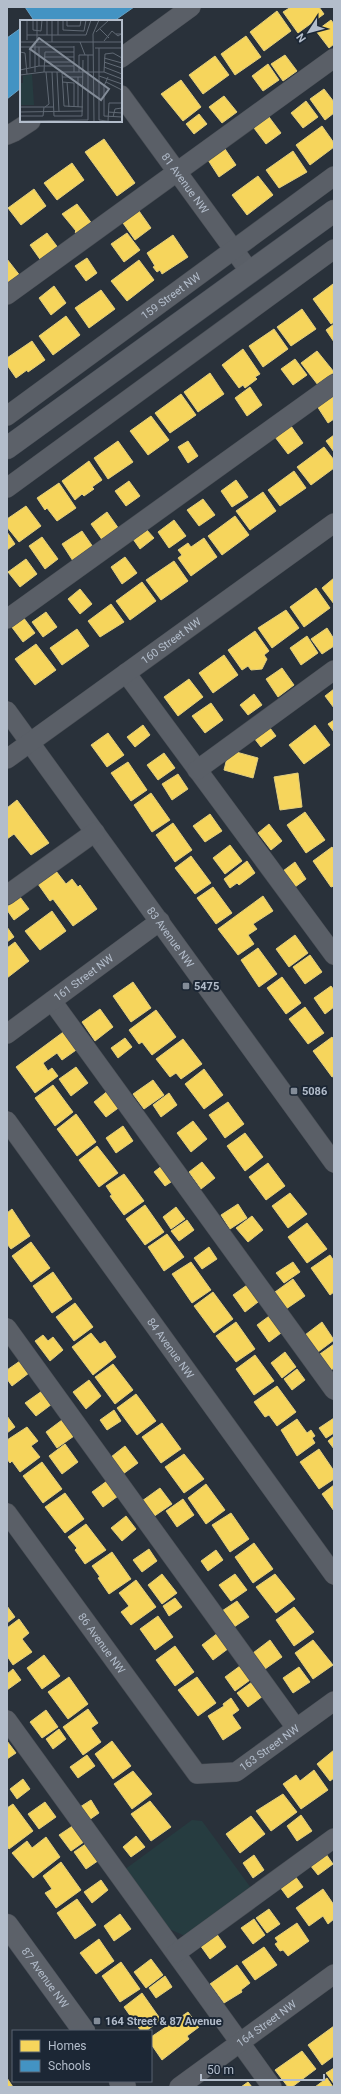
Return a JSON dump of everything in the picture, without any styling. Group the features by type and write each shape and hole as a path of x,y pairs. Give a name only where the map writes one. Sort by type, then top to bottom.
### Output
{"main road":[{"path":"7,448 334,211"},
{"name":"87 Avenue NW","path":"7,1925 83,2030"}],"street":[{"path":"122,57 191,7"},
{"path":"7,295 334,58"},
{"name":"81 Avenue NW","path":"122,96 250,272"},
{"path":"7,135 29,122"},
{"name":"159 Street NW","path":"7,416 334,176"},
{"path":"7,488 334,249"},
{"path":"7,619 334,384"},
{"name":"160 Street NW","path":"7,759 334,523"},
{"path":"197,770 334,670"},
{"path":"126,673 334,955"},
{"name":"83 Avenue NW","path":"7,711 334,1162"},
{"path":"7,895 95,832"},
{"name":"161 Street NW","path":"7,1034 160,921"},
{"path":"52,1001 334,1390"},
{"name":"84 Avenue NW","path":"7,1121 334,1575"},
{"path":"7,1328 296,1728"},
{"name":"86 Avenue NW","path":"7,1513 197,1774"},
{"name":"163 Street NW","path":"197,1774 236,1772 334,1701"},
{"path":"7,1720 272,2087"},
{"path":"176,1953 334,1838"},
{"name":"164 Street NW","path":"179,2087 334,1974"}],"green space":[{"path":"192,1820 202,1821 251,1888 185,1936 167,1928 124,1870"}],"building: Homes":[{"path":"291,7 319,7 324,14 298,33 283,12"},
{"path":"277,11 291,31 264,51 250,32"},
{"path":"331,20 334,24 334,44 329,48 316,31"},
{"path":"246,36 261,57 235,75 221,54"},
{"path":"285,55 297,71 283,81 271,64"},
{"path":"215,56 229,75 203,94 189,75"},
{"path":"268,64 279,80 263,91 252,76"},
{"path":"181,80 201,107 183,121 161,94"},
{"path":"324,89 334,102 334,113 325,120 310,99"},
{"path":"224,96 237,112 222,123 209,107"},
{"path":"306,101 318,117 303,128 291,113"},
{"path":"199,114 207,124 194,134 186,124"},
{"path":"269,117 281,133 266,144 254,128"},
{"path":"322,126 334,143 334,147 310,165 296,145"},
{"path":"104,139 135,183 117,196 85,152"},
{"path":"225,149 236,165 219,177 208,160"},
{"path":"293,151 307,172 279,188 266,170"},
{"path":"72,163 84,180 57,200 44,183"},
{"path":"258,176 273,195 247,215 232,195"},
{"path":"34,189 46,206 21,225 8,208"},
{"path":"77,204 93,225 78,236 75,232 76,231 62,214"},
{"path":"139,211 151,228 135,240 123,223"},
{"path":"47,233 59,249 42,262 30,245"},
{"path":"127,233 140,250 124,262 111,244"},
{"path":"173,235 188,257 162,274 160,270 157,272 153,267 155,266 147,253"},
{"path":"87,258 97,273 86,281 75,266"},
{"path":"7,259 21,277 7,287"},
{"path":"139,260 154,280 127,301 111,281"},
{"path":"333,284 334,322 331,324 313,299"},
{"path":"54,286 66,303 51,315 39,298"},
{"path":"101,290 115,309 89,328 75,308"},
{"path":"302,309 316,329 291,346 277,327"},
{"path":"66,316 80,335 53,355 39,336"},
{"path":"334,324 334,342 326,330"},
{"path":"274,329 288,349 263,367 249,346"},
{"path":"32,341 45,360 28,372 27,370 16,378 7,365 7,358"},
{"path":"243,349 260,374 255,377 257,379 245,388 243,385 239,388 222,365"},
{"path":"317,351 334,372 318,385 301,363"},
{"path":"295,359 307,375 293,385 281,369"},
{"path":"210,373 224,394 198,412 184,392"},
{"path":"250,387 262,405 247,416 235,398"},
{"path":"181,394 196,415 170,433 155,413"},
{"path":"333,395 334,419 328,423 317,406"},
{"path":"151,416 169,440 148,455 130,431"},
{"path":"291,426 303,443 288,454 275,437"},
{"path":"334,435 334,452 326,441"},
{"path":"118,441 133,462 108,479 94,458"},
{"path":"188,441 198,456 188,463 178,447"},
{"path":"324,447 334,460 334,468 311,485 297,467"},
{"path":"89,461 102,480 92,487 94,489 84,496 82,494 75,500 62,481"},
{"path":"294,471 306,488 280,506 268,490"},
{"path":"236,480 248,497 232,507 221,491"},
{"path":"129,481 140,496 126,506 115,491"},
{"path":"59,483 76,508 57,521 47,508 45,510 37,498"},
{"path":"263,492 276,511 250,530 236,511"},
{"path":"203,499 215,515 199,526 187,510"},
{"path":"26,506 41,526 19,542 7,527 7,519"},
{"path":"107,512 119,529 103,541 91,524"},
{"path":"235,516 249,535 222,555 208,536"},
{"path":"174,520 186,536 169,548 158,532"},
{"path":"146,529 154,538 140,549 133,539"},
{"path":"82,531 93,547 73,561 62,544"},
{"path":"7,532 15,544 7,550"},
{"path":"42,537 58,559 45,569 29,546"},
{"path":"204,538 217,557 191,576 178,558 182,555 178,550 188,543 191,547"},
{"path":"125,557 137,573 122,584 111,567"},
{"path":"26,559 37,574 20,587 8,572"},
{"path":"174,561 188,581 161,600 146,580"},
{"path":"334,578 334,604 322,588"},
{"path":"142,582 156,601 130,620 116,601"},
{"path":"316,588 330,608 304,627 290,607"},
{"path":"80,589 92,604 80,614 68,599"},
{"path":"111,604 124,622 100,637 88,621"},
{"path":"286,610 299,628 272,648 258,628"},
{"path":"46,612 57,627 43,637 32,622"},
{"path":"23,617 35,633 23,642 11,626"},
{"path":"327,628 334,639 334,646 322,654 311,639"},
{"path":"77,629 89,646 62,665 50,648"},
{"path":"255,631 269,651 264,655 267,659 262,669 251,670 248,666 242,670 228,650"},
{"path":"307,636 318,653 301,665 290,648"},
{"path":"36,644 56,670 35,685 15,659"},
{"path":"224,655 238,675 213,693 199,673"},
{"path":"282,668 294,685 278,697 266,679"},
{"path":"189,679 203,697 178,716 164,697"},
{"path":"334,689 334,708 325,696"},
{"path":"254,694 262,705 248,715 240,705"},
{"path":"211,703 223,720 205,733 192,716"},
{"path":"334,720 334,732 328,724"},
{"path":"267,724 276,736 261,747 251,734"},
{"path":"143,725 150,735 135,747 127,737"},
{"path":"315,725 330,745 304,764 289,745"},
{"path":"108,733 124,755 107,767 91,745"},
{"path":"229,750 258,758 253,778 224,770"},
{"path":"164,753 175,768 158,780 147,765"},
{"path":"128,762 147,790 131,801 111,773"},
{"path":"298,773 302,807 280,810 274,777"},
{"path":"178,774 188,789 172,800 162,784"},
{"path":"151,793 170,820 152,832 134,805"},
{"path":"17,800 49,843 31,855 14,834 7,839 7,808"},
{"path":"305,812 325,840 306,853 287,825"},
{"path":"210,814 222,831 205,842 193,826"},
{"path":"173,823 192,850 175,862 156,835"},
{"path":"269,824 282,841 271,850 258,833"},
{"path":"230,845 242,861 225,874 213,858"},
{"path":"332,847 334,850 334,886 331,887 313,861"},
{"path":"191,856 211,883 195,894 175,868"},
{"path":"247,861 255,873 239,885 237,883 230,888 224,879"},
{"path":"295,862 306,879 295,887 283,871"},
{"path":"56,871 66,884 72,879 78,887 80,885 97,909 73,926 53,899 50,901 38,884"},
{"path":"213,887 232,913 216,924 197,898"},
{"path":"263,896 273,911 253,924 257,929 248,935 254,944 238,955 218,929"},
{"path":"20,897 29,909 14,920 7,910 7,907"},
{"path":"52,911 66,931 40,950 25,931"},
{"path":"7,927 14,937 7,942"},
{"path":"295,935 308,953 289,967 276,949"},
{"path":"15,942 29,961 7,978 7,948"},
{"path":"258,948 277,974 259,987 241,960"},
{"path":"310,955 322,972 305,984 293,967"},
{"path":"282,977 301,1003 286,1014 267,988"},
{"path":"133,982 151,1008 131,1022 113,996"},
{"path":"331,986 334,990 334,1007 325,1014 314,998"},
{"path":"305,1007 324,1033 308,1044 289,1019"},
{"path":"100,1009 113,1027 95,1041 82,1022"},
{"path":"156,1010 176,1037 152,1055 142,1042 139,1044 129,1030"},
{"path":"66,1030 79,1048 62,1060 57,1053 43,1063 48,1071 52,1068 58,1076 35,1093 16,1067"},
{"path":"332,1037 334,1040 334,1076 332,1077 313,1051"},
{"path":"125,1038 132,1047 118,1058 111,1048"},
{"path":"183,1039 202,1064 181,1079 176,1073 170,1077 156,1059"},
{"path":"76,1067 88,1083 71,1096 59,1079"},
{"path":"204,1069 223,1095 204,1109 185,1084"},
{"path":"153,1080 164,1095 144,1109 133,1094"},
{"path":"53,1085 73,1112 55,1126 35,1098"},
{"path":"109,1090 121,1106 106,1117 94,1102"},
{"path":"169,1093 177,1105 161,1117 153,1105"},
{"path":"228,1102 244,1124 225,1138 209,1115"},
{"path":"76,1114 96,1142 77,1156 57,1129"},
{"path":"193,1121 207,1139 191,1152 177,1133"},
{"path":"123,1126 133,1141 116,1153 106,1138"},
{"path":"245,1133 263,1157 245,1171 227,1146"},
{"path":"97,1146 118,1173 99,1187 79,1160"},
{"path":"202,1162 215,1178 201,1189 189,1172"},
{"path":"268,1163 285,1186 266,1200 249,1177"},
{"path":"163,1165 174,1180 165,1186 154,1172"},
{"path":"124,1174 144,1201 124,1215 110,1196 112,1195 106,1186"},
{"path":"290,1193 307,1214 288,1228 272,1206"},
{"path":"238,1204 247,1218 230,1229 221,1215"},
{"path":"145,1205 164,1232 145,1245 126,1219"},
{"path":"176,1207 185,1219 171,1229 163,1217"},
{"path":"12,1209 30,1236 11,1249 7,1244 7,1213"},
{"path":"252,1216 263,1230 248,1242 236,1228"},
{"path":"187,1220 194,1230 179,1241 171,1231"},
{"path":"307,1223 327,1249 307,1263 288,1237"},
{"path":"167,1234 184,1257 164,1271 148,1247"},
{"path":"31,1242 50,1268 31,1282 12,1256"},
{"path":"209,1247 217,1259 202,1269 194,1258"},
{"path":"330,1255 334,1261 334,1292 330,1295 311,1268"},
{"path":"191,1262 211,1290 192,1303 172,1274"},
{"path":"293,1262 300,1272 284,1283 276,1273"},
{"path":"53,1272 72,1299 52,1313 33,1286"},
{"path":"293,1279 305,1296 286,1309 275,1292"},
{"path":"250,1283 262,1299 245,1312 233,1295"},
{"path":"213,1292 233,1319 214,1333 194,1306"},
{"path":"75,1303 93,1327 74,1341 56,1317"},
{"path":"272,1314 285,1330 269,1342 257,1325"},
{"path":"236,1322 255,1349 236,1362 216,1336"},
{"path":"322,1322 334,1340 318,1352 305,1335"},
{"path":"91,1333 100,1344 105,1341 116,1357 93,1375 72,1347"},
{"path":"43,1335 48,1341 53,1337 63,1350 50,1361 35,1341"},
{"path":"334,1344 334,1368 331,1370 320,1354"},
{"path":"285,1352 296,1367 282,1378 271,1363"},
{"path":"255,1355 274,1381 254,1395 236,1369"},
{"path":"20,1361 29,1373 12,1386 7,1379 7,1370"},
{"path":"113,1364 133,1390 115,1404 95,1377"},
{"path":"297,1369 305,1380 292,1390 284,1379"},
{"path":"89,1380 101,1396 86,1409 73,1392"},
{"path":"277,1386 296,1412 277,1426 269,1415 265,1417 254,1402"},
{"path":"42,1391 52,1404 36,1416 25,1403"},
{"path":"136,1394 156,1421 137,1435 117,1408"},
{"path":"114,1410 121,1421 107,1430 100,1420"},
{"path":"7,1416 15,1427 7,1433"},
{"path":"334,1418 334,1433 326,1438 319,1428"},
{"path":"297,1419 307,1433 311,1430 315,1436 312,1438 315,1443 297,1456 281,1430"},
{"path":"62,1420 74,1436 57,1448 46,1432"},
{"path":"162,1423 181,1449 161,1463 142,1437"},
{"path":"27,1427 38,1441 31,1446 40,1457 20,1472 12,1461 10,1463 7,1459 7,1440"},
{"path":"334,1436 334,1449 328,1441"},
{"path":"65,1444 78,1462 62,1474 49,1456"},
{"path":"125,1446 138,1463 123,1474 111,1457"},
{"path":"319,1449 334,1471 334,1479 319,1489 300,1462"},
{"path":"184,1454 204,1479 184,1493 165,1467"},
{"path":"42,1462 62,1489 43,1503 23,1476"},
{"path":"107,1481 118,1496 103,1507 92,1492"},
{"path":"206,1484 225,1510 206,1524 188,1498"},
{"path":"334,1485 334,1511 322,1494"},
{"path":"160,1488 172,1504 153,1517 142,1501"},
{"path":"65,1493 84,1519 65,1533 45,1507"},
{"path":"183,1499 194,1515 177,1527 166,1511"},
{"path":"231,1513 249,1539 230,1552 212,1525"},
{"path":"126,1516 136,1529 122,1541 111,1528"},
{"path":"86,1524 106,1550 85,1564 75,1550 77,1548 68,1537"},
{"path":"254,1543 273,1569 253,1583 235,1557"},
{"path":"149,1549 157,1561 142,1572 133,1560"},
{"path":"216,1550 223,1560 208,1571 201,1561"},
{"path":"112,1552 131,1579 109,1594 92,1566"},
{"path":"162,1574 177,1593 162,1604 148,1585"},
{"path":"235,1574 247,1590 231,1601 219,1585"},
{"path":"275,1574 295,1599 276,1613 256,1587"},
{"path":"136,1580 156,1607 131,1625 121,1612 129,1606 119,1593"},
{"path":"175,1598 182,1607 169,1616 163,1606"},
{"path":"237,1601 249,1617 234,1627 222,1611"},
{"path":"7,1606 15,1617 7,1623"},
{"path":"294,1607 314,1632 294,1646 276,1620"},
{"path":"158,1616 173,1637 155,1650 140,1629"},
{"path":"19,1619 29,1633 22,1639 32,1652 13,1665 7,1656 7,1628"},
{"path":"218,1633 229,1648 213,1660 202,1645"},
{"path":"270,1640 282,1657 265,1669 253,1653"},
{"path":"313,1640 333,1665 313,1679 295,1653"},
{"path":"175,1646 194,1672 175,1686 156,1660"},
{"path":"44,1655 60,1676 42,1689 27,1668"},
{"path":"240,1666 250,1680 235,1691 225,1677"},
{"path":"299,1667 310,1682 293,1693 283,1678"},
{"path":"13,1669 21,1680 7,1690 7,1674"},
{"path":"69,1677 88,1704 68,1719 48,1692"},
{"path":"197,1677 216,1703 198,1716 178,1690"},
{"path":"252,1682 263,1696 248,1707 237,1693"},
{"path":"231,1698 239,1710 232,1715 241,1728 223,1740 208,1716 224,1706 223,1704"},
{"path":"88,1709 98,1723 91,1728 101,1742 83,1755 63,1727"},
{"path":"46,1710 58,1727 42,1738 30,1722"},
{"path":"59,1729 66,1739 53,1749 46,1739"},
{"path":"7,1741 16,1753 7,1759"},
{"path":"112,1741 131,1766 113,1779 95,1754"},
{"path":"334,1750 334,1778 330,1781 317,1764"},
{"path":"87,1755 95,1766 78,1778 70,1767"},
{"path":"314,1770 328,1790 301,1809 283,1784 296,1775 300,1781"},
{"path":"133,1771 152,1794 132,1809 114,1784"},
{"path":"23,1779 30,1789 17,1799 10,1789"},
{"path":"283,1794 297,1812 271,1831 256,1811"},
{"path":"91,1800 99,1813 89,1820 80,1807"},
{"path":"150,1801 171,1827 151,1841 131,1814"},
{"path":"45,1802 56,1817 39,1829 28,1814"},
{"path":"13,1804 33,1831 9,1849 7,1846 7,1808"},
{"path":"301,1815 312,1831 297,1841 287,1826"},
{"path":"251,1816 265,1834 240,1853 226,1834"},
{"path":"77,1823 88,1839 71,1851 59,1835"},
{"path":"136,1836 145,1847 131,1857 123,1847"},
{"path":"46,1837 60,1857 33,1878 12,1853 27,1841 32,1848"},
{"path":"90,1841 102,1858 86,1869 74,1852"},
{"path":"326,1854 333,1864 318,1875 310,1865"},
{"path":"254,1855 264,1870 253,1878 243,1863"},
{"path":"61,1862 81,1890 56,1908 45,1893 52,1889 43,1876"},
{"path":"295,1876 303,1887 288,1898 280,1887"},
{"path":"101,1880 108,1890 92,1903 84,1892"},
{"path":"323,1889 334,1905 334,1919 328,1924 323,1916 309,1926 296,1908"},
{"path":"77,1899 96,1925 75,1939 57,1913"},
{"path":"269,1909 280,1924 267,1933 256,1918"},
{"path":"120,1914 131,1929 114,1941 104,1926"},
{"path":"254,1919 265,1935 253,1944 241,1928"},
{"path":"297,1923 309,1941 288,1956 283,1950 280,1951 275,1944 278,1942 275,1938"},
{"path":"216,1933 226,1947 210,1959 200,1945"},
{"path":"99,1939 114,1961 96,1974 80,1953"},
{"path":"264,1947 277,1965 255,1980 242,1962"},
{"path":"151,1959 163,1975 146,1988 134,1972"},
{"path":"121,1962 140,1989 120,2002 102,1976"},
{"path":"237,1965 250,1983 241,1990 242,1992 224,2003 210,1984"},
{"path":"165,1976 172,1987 156,1998 149,1988"},
{"path":"142,1993 161,2020 147,2030 140,2030 124,2007"},
{"path":"188,2012 199,2027 187,2036 189,2039 162,2060 152,2045 152,2036"},
{"path":"334,2026 334,2056 322,2065 308,2045"},
{"path":"302,2051 316,2069 292,2087 288,2087 275,2070"},
{"path":"334,2068 334,2084 326,2073"},
{"path":"7,2078 13,2087 7,2087"},
{"path":"327,2078 333,2087 315,2087"},
{"path":"248,2082 252,2087 241,2087"}],"building: Schools":[{"path":"25,7 134,7 115,20 32,20 33,19"},
{"path":"20,29 20,89 7,99 7,38"}],"place":[{"name":"5475","path":"186,986"},
{"name":"5086","path":"294,1091"},
{"name":"164 Street & 87 Avenue","path":"97,2021"}]}
